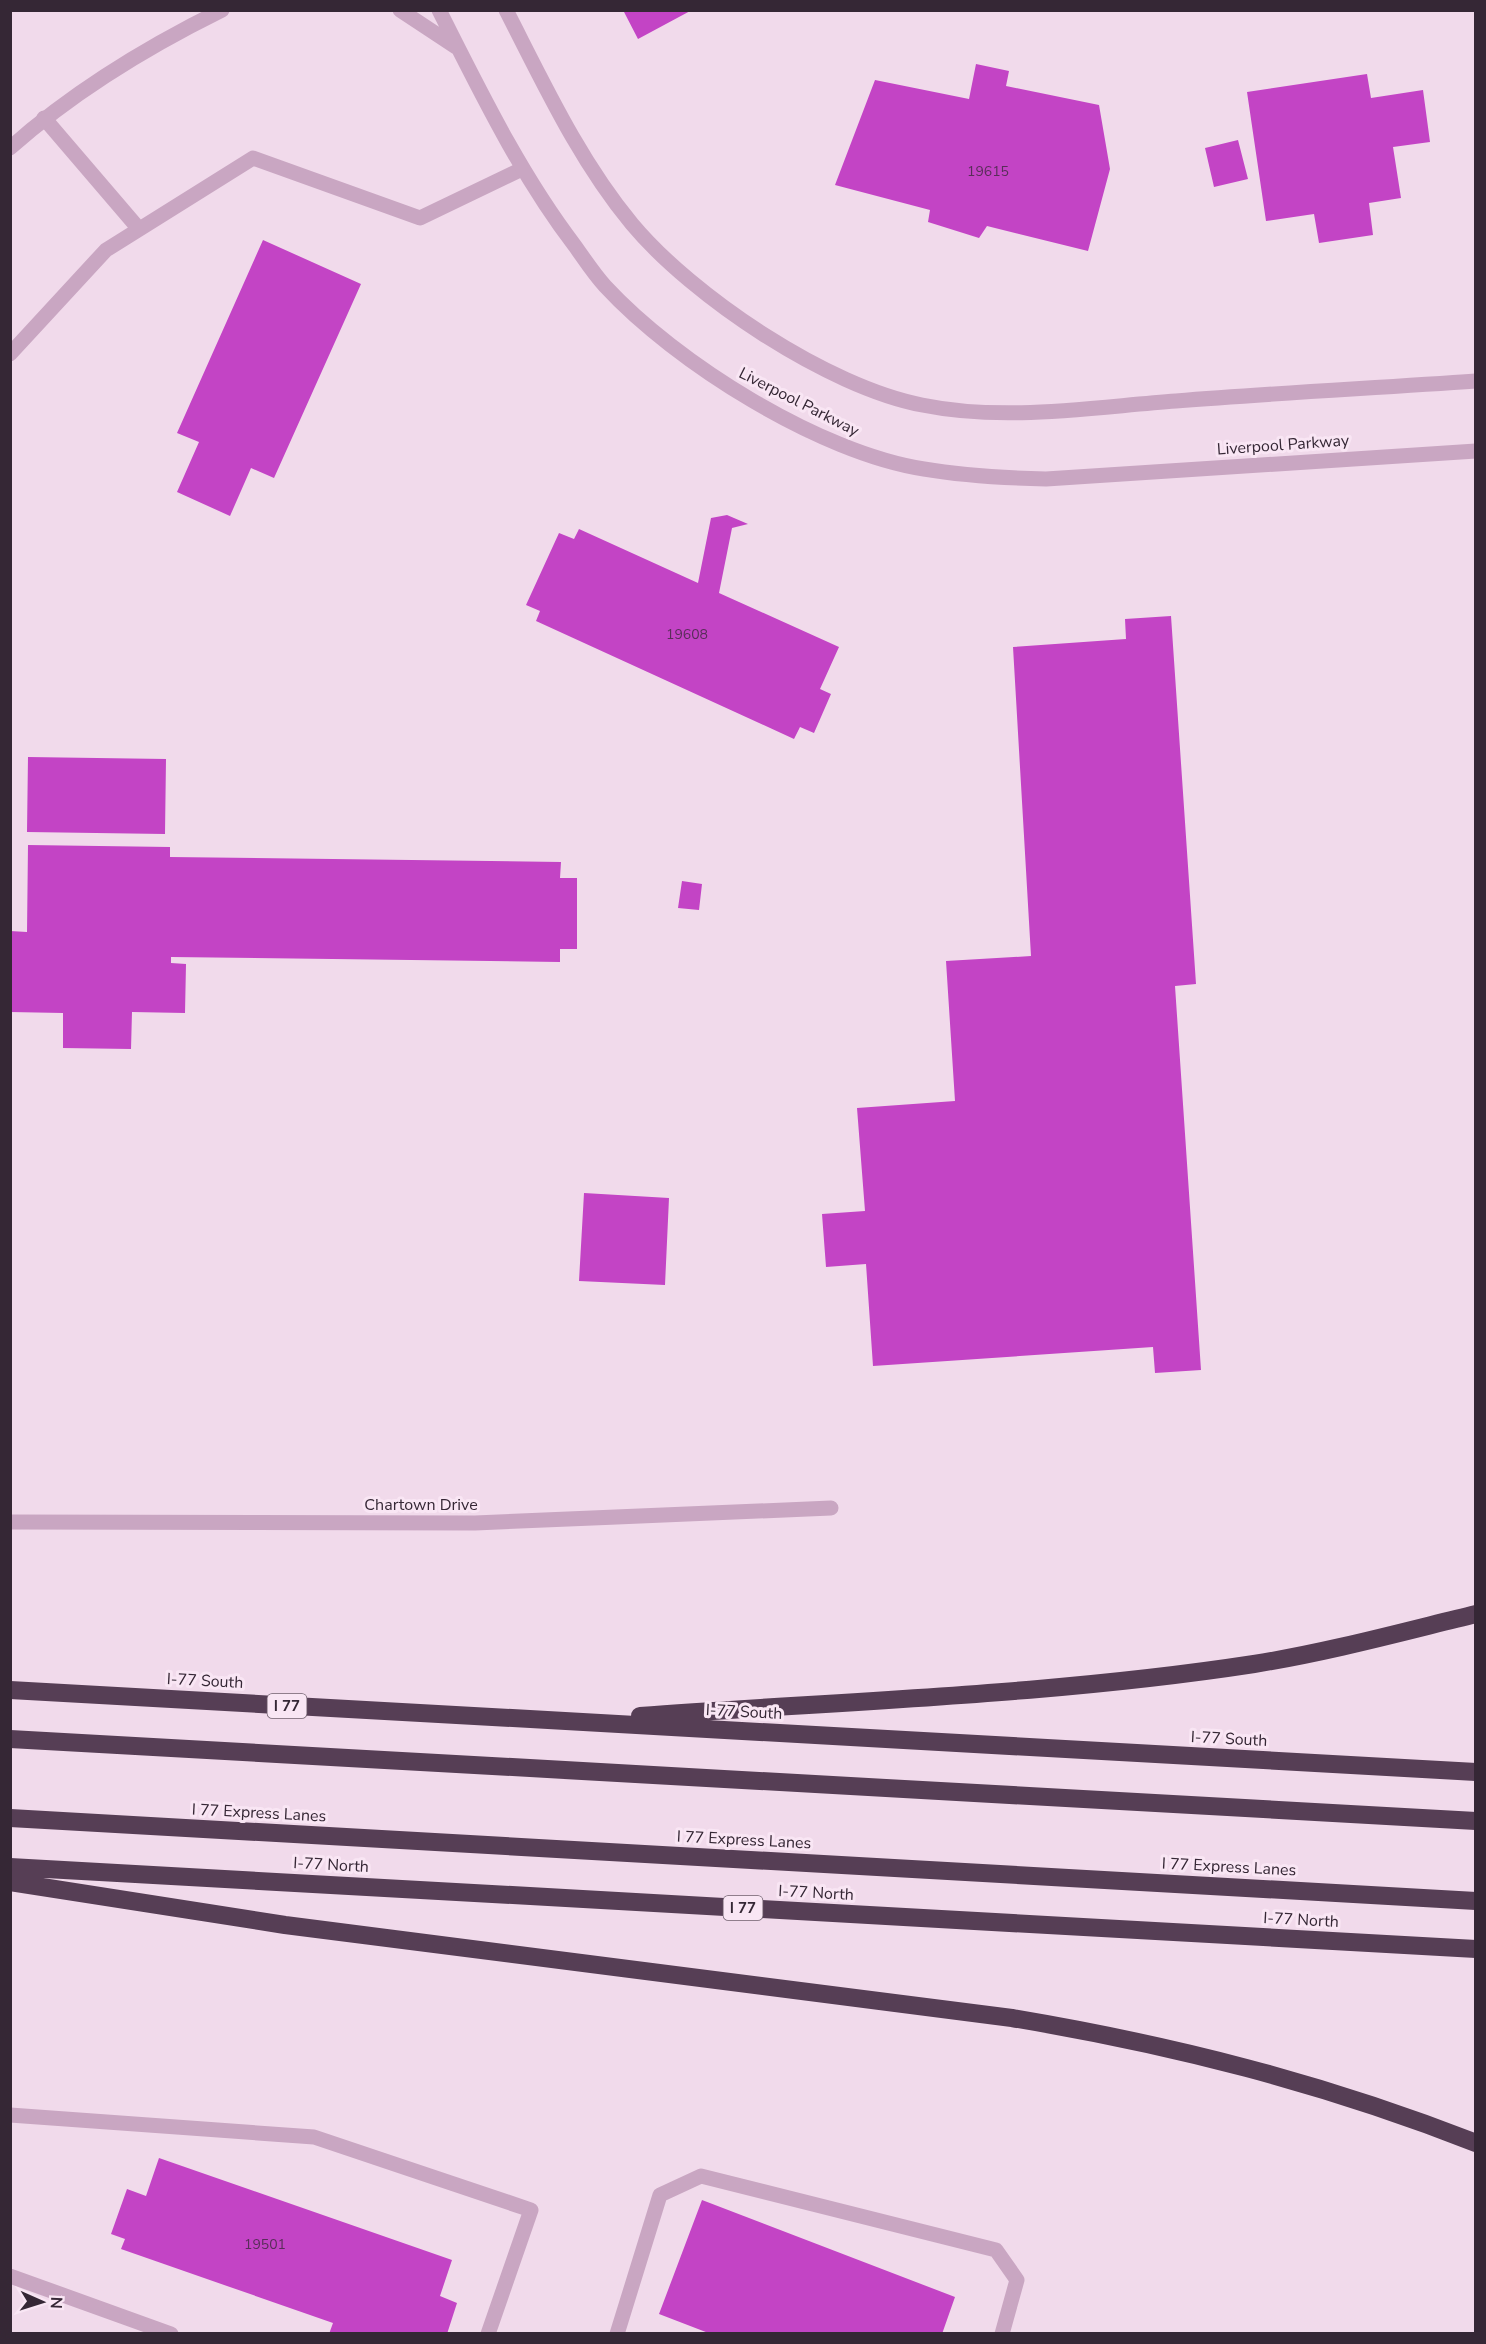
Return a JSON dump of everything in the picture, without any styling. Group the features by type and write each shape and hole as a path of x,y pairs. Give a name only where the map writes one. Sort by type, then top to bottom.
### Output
{"highway":[{"path":"563,1721 1045,1687 1161,1676 1313,1653 1476,1614"},
{"name":"I-77 South","path":"10,1690 1476,1773"},
{"path":"10,1739 1476,1821"},
{"name":"I 77 Express Lanes","path":"10,1818 1476,1901"},
{"name":"I-77 North","path":"10,1867 1476,1949"},
{"path":"10,1882 285,1925 1012,2018 1108,2034 1275,2074 1476,2142"}],"street":[{"path":"10,148 44,118 154,44 222,10"},
{"path":"400,10 458,48"},
{"name":"Liverpool Parkway","path":"439,10 522,169 563,232 604,286 644,323 724,384 781,416 855,451 922,469 997,478 1046,479 1476,451"},
{"path":"506,10 579,150 632,223 661,254 706,294 753,328 796,353 877,392 921,405 1001,412 1476,381"},
{"path":"44,118 139,229"},
{"path":"10,354 106,250 253,158 420,218 522,169"},
{"name":"Chartown Drive","path":"10,1521 475,1523 831,1508"},
{"path":"10,2115 314,2137 531,2211 488,2334"},
{"path":"617,2334 660,2195 701,2176 996,2250 1017,2280 1002,2334"},
{"path":"10,2276 171,2334"}],"building":[{"path":"623,10 692,10 638,39"},
{"path":"976,64 1009,71 1006,86 1099,105 1110,169 1088,251 987,226 979,238 928,222 930,210 835,185 875,80 969,99"},
{"path":"1367,74 1371,98 1423,90 1430,142 1393,147 1401,198 1369,203 1373,235 1319,243 1314,214 1266,221 1247,92"},
{"path":"1238,140 1248,179 1214,187 1205,148"},
{"path":"263,240 361,284 274,478 251,468 230,516 177,492 199,442 177,433"},
{"path":"727,515 748,524 732,528 719,593 839,647 820,689 831,694 814,733 800,727 794,739 536,621 540,611 526,605 559,533 574,539 579,529 698,583 711,518"},
{"path":"1171,616 1196,984 1175,986 1201,1370 1155,1373 1153,1347 873,1366 866,1264 826,1267 822,1214 865,1211 857,1108 955,1101 946,961 1031,956 1013,647 1126,639 1125,619"},
{"path":"28,757 166,759 165,834 27,832"},
{"path":"28,845 170,847 170,857 561,862 560,878 577,878 577,949 560,949 560,962 171,957 171,963 186,964 185,1013 132,1012 131,1049 63,1048 63,1013 10,1012 10,931 27,932"},
{"path":"682,881 702,884 699,910 678,908"},
{"path":"584,1193 669,1198 665,1285 579,1281"},
{"path":"159,2158 452,2260 440,2296 457,2303 447,2334 329,2334 333,2323 121,2249 125,2239 111,2234 127,2189 146,2196"},
{"path":"702,2200 955,2297 942,2334 711,2334 659,2314"}]}
